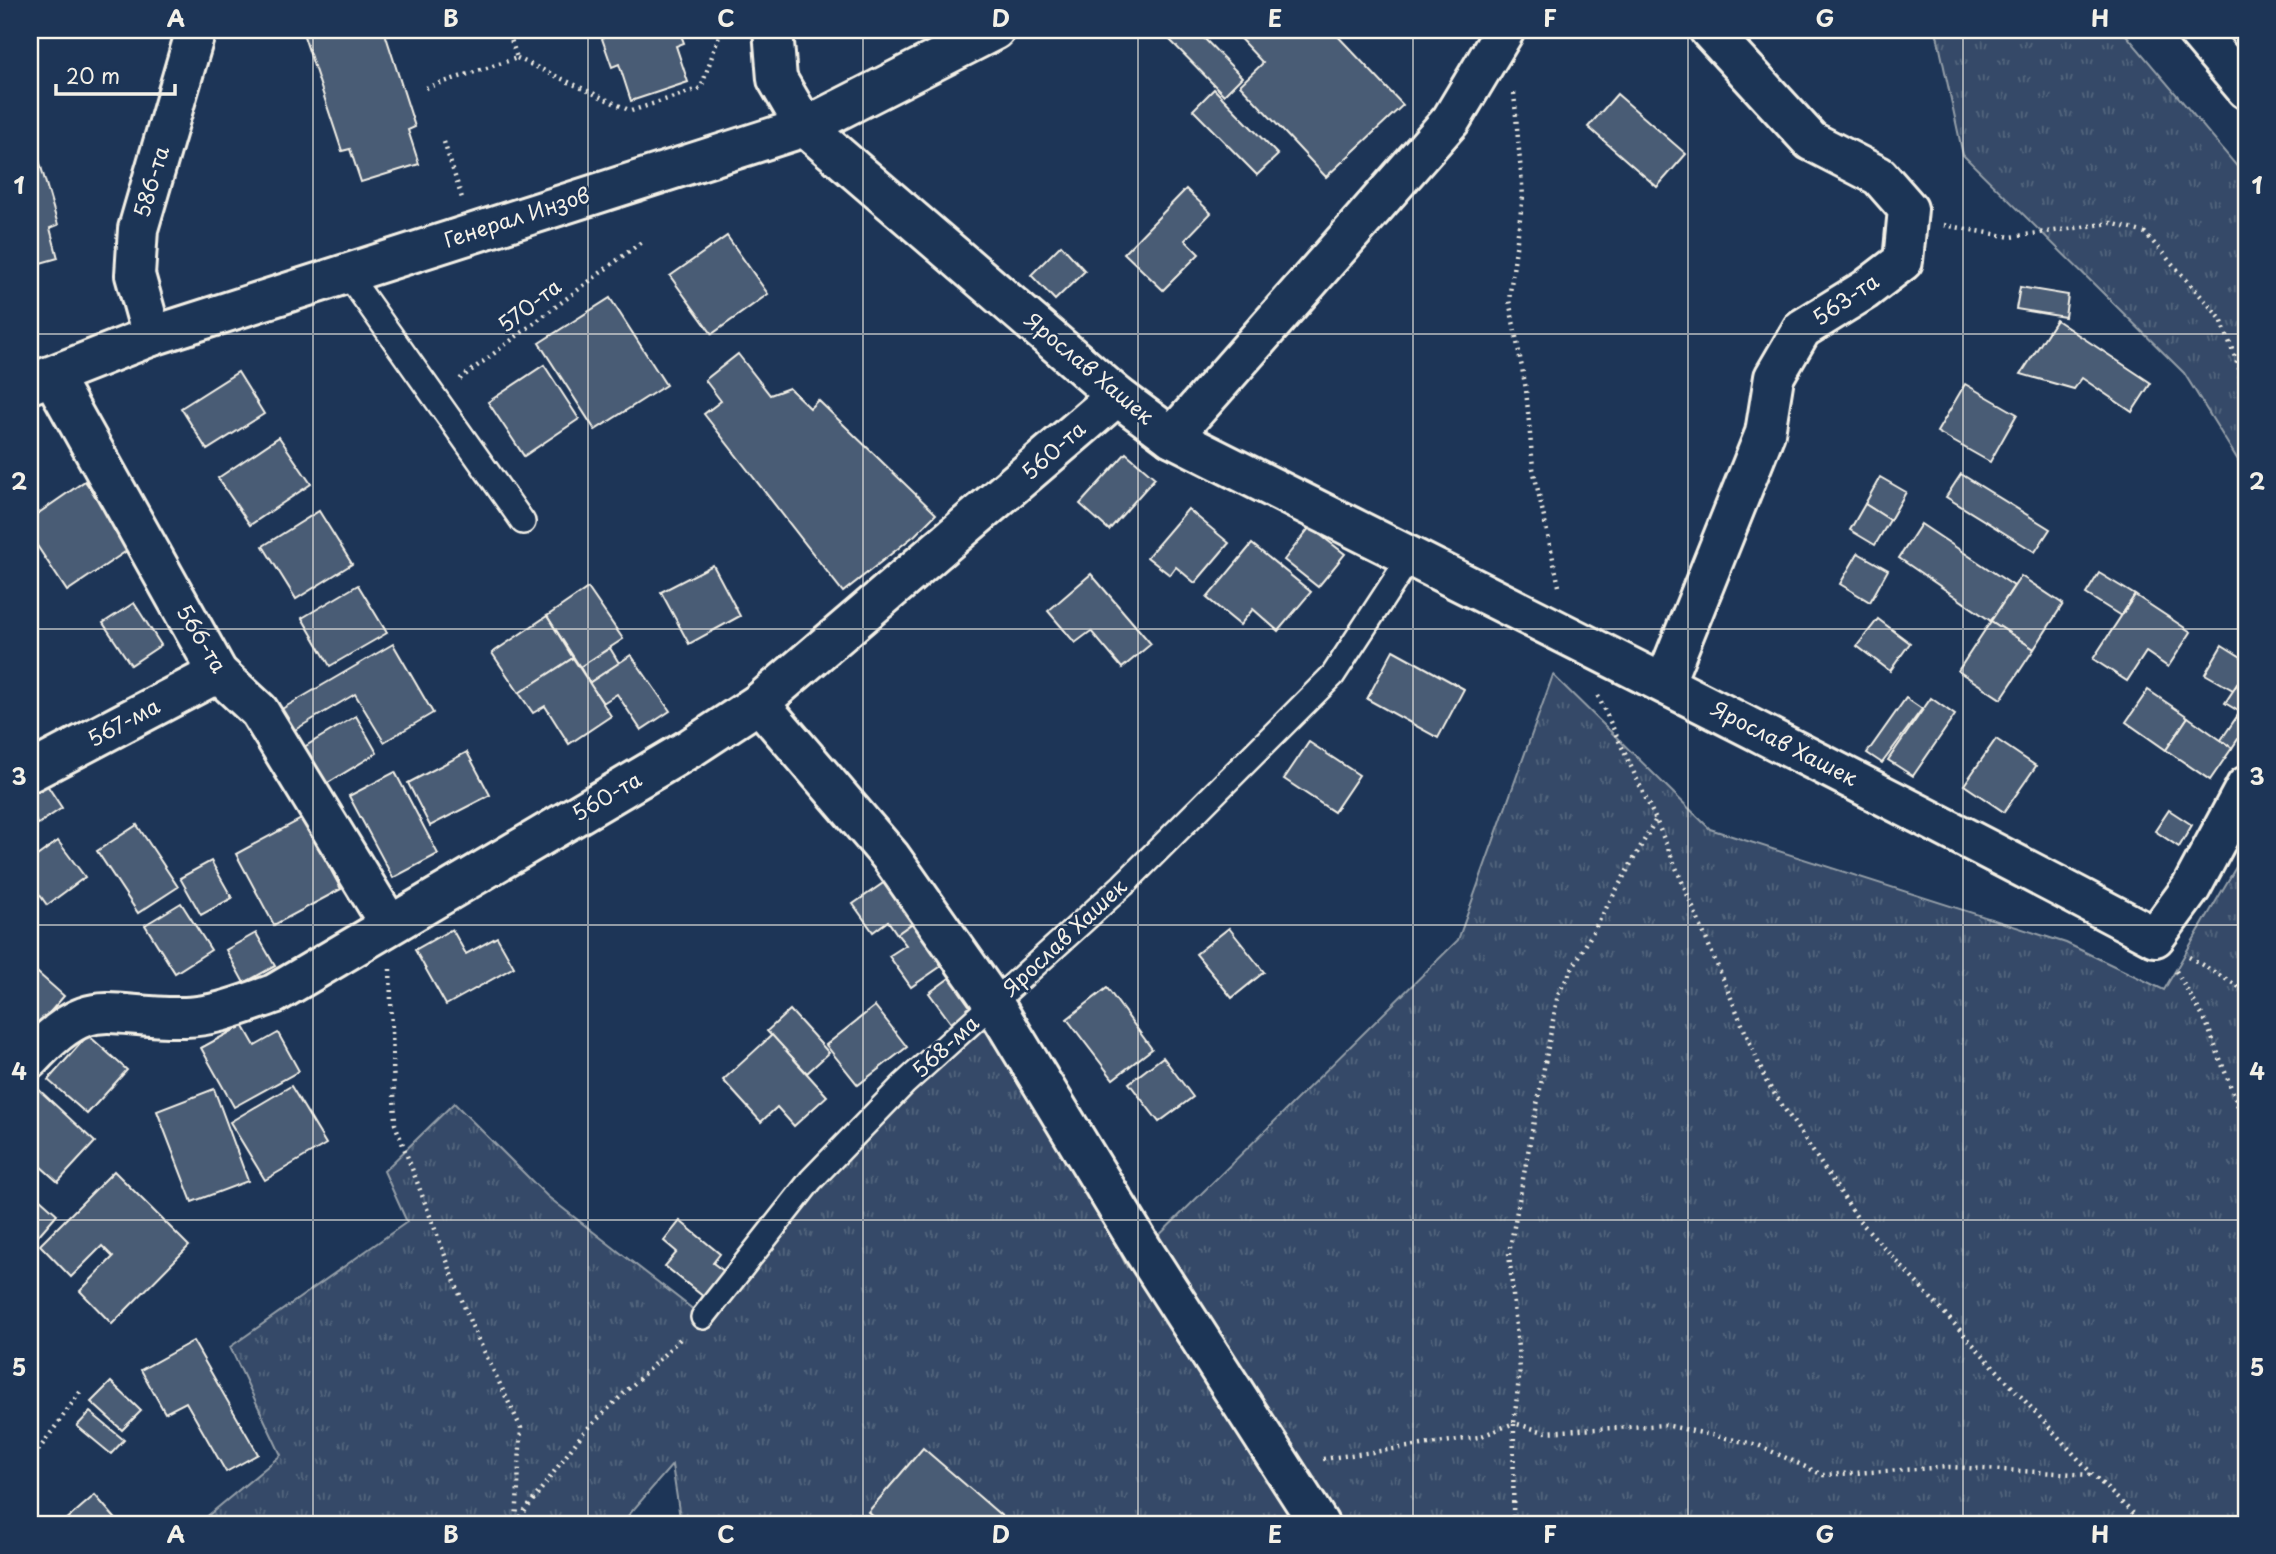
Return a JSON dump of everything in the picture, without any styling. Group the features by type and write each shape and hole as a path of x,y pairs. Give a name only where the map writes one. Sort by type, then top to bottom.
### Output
{"street":[{"name":"586-та","path":"152,336 135,275 138,229 196,30"},
{"name":"Ярослав Хашек","path":"773,30 776,79 805,127 1117,396 1172,437 1570,638 1665,682 2155,937"},
{"name":"Генерал Инзов","path":"41,380 152,336 805,127 995,30"},
{"path":"1172,437 1451,120 1505,30"},
{"path":"1709,30 1811,141 1879,176 1908,209"},
{"path":"2196,30 2246,89"},
{"name":"563-та","path":"1665,682 1765,433 1774,377 1802,329 1865,290 1903,261 1908,209"},
{"name":"566-та","path":"41,380 218,673 259,711 389,924"},
{"name":"560-та","path":"30,1059 69,1021 92,1012 185,1017 220,1013 274,994 692,747 758,703 1117,396"},
{"name":"567-ма","path":"30,772 218,673"},
{"name":"568-ма","path":"758,703 890,856 994,1004"},
{"path":"2155,937 2191,888 2246,786"},
{"path":"994,1004 1143,1251 1319,1524"}],"lane":[{"path":"346,272 523,522"},
{"name":"Ярослав Хашек","path":"994,1004 1123,886 1333,675 1410,557"},
{"name":"568-ма","path":"703,1317 811,1180 904,1084 994,1004"}],"path":[{"path":"508,30 517,58"},
{"path":"426,88 517,58 631,111 701,88 721,30"},
{"path":"1513,85 1524,196 1509,300 1526,389 1533,468 1570,638 1656,820 1766,1081 1858,1219 2093,1475 2144,1524"},
{"path":"444,142 472,232"},
{"path":"1908,209 1941,225 2011,237 2111,223 2145,233 2221,319 2239,368 2246,461"},
{"name":"570-та","path":"435,398 644,240"},
{"path":"2246,564 2243,583 2246,589"},
{"path":"1513,1524 1514,1423 1520,1369 1509,1254 1558,994 1656,820"},
{"path":"389,924 395,1124 471,1324 521,1428 516,1524"},
{"path":"2155,937 2246,991"},
{"path":"2155,937 2206,1022 2246,1127"},
{"path":"516,1524 583,1433 703,1317"},
{"path":"30,1462 83,1388"},
{"path":"1281,1465 1479,1437 1514,1423 1544,1432 1665,1425 1758,1445 1823,1475 1949,1466 2093,1475"}],"green space":[{"path":"1936,30 2122,30 2246,177 2246,473 2184,373 1963,155"},
{"path":"1553,675 1710,829 2066,943 2164,990 2246,850 2246,1524 681,1524 672,1465 621,1524 198,1524 281,1455 230,1347 407,1222 384,1171 454,1103 547,1196 703,1317 811,1180 994,1004 1127,1267 1458,940"}],"building":[{"path":"302,30 384,30 415,127 408,130 419,164 361,182 350,149 342,151"},
{"path":"599,30 679,30 684,43 676,46 688,82 631,101 619,64 612,67"},
{"path":"1174,30 1196,30 1242,77 1224,95 1167,37"},
{"path":"1232,30 1332,30 1403,105 1326,177 1240,85 1263,63"},
{"path":"1214,89 1278,155 1257,175 1193,110"},
{"path":"1617,94 1686,154 1657,187 1588,127"},
{"path":"30,129 58,225 50,228 58,258 30,266"},
{"path":"1186,189 1211,213 1185,240 1199,254 1163,290 1124,253"},
{"path":"727,236 768,294 712,334 670,276"},
{"path":"1061,245 1085,271 1055,300 1031,275"},
{"path":"2020,287 2068,295 2065,317 2016,309"},
{"path":"610,298 666,385 595,430 539,343"},
{"path":"2056,320 2151,383 2132,412 2082,378 2074,389 2021,374"},
{"path":"738,354 770,395 789,388 810,408 818,400 936,514 915,535 843,592 704,414 721,401 705,380"},
{"path":"544,365 579,419 524,456 488,402"},
{"path":"238,372 264,414 207,450 181,408"},
{"path":"1965,384 2017,414 1990,462 1937,432"},
{"path":"279,437 311,484 250,525 218,478"},
{"path":"1126,453 1155,478 1109,530 1080,504"},
{"path":"1961,474 2050,529 2035,552 1946,497"},
{"path":"1880,477 1906,492 1890,520 1865,504"},
{"path":"85,481 131,548 67,591 30,535 30,519"},
{"path":"1865,504 1890,520 1875,545 1850,530"},
{"path":"1188,509 1229,543 1195,583 1176,567 1170,575 1147,557"},
{"path":"319,511 352,564 296,599 263,546"},
{"path":"1921,524 2014,586 1991,621 1899,558"},
{"path":"1310,527 1345,554 1318,587 1284,560"},
{"path":"1252,544 1311,592 1278,631 1253,609 1240,625 1207,598"},
{"path":"1858,553 1888,570 1870,602 1840,584"},
{"path":"713,565 740,616 689,644 661,592"},
{"path":"2099,573 2135,595 2121,616 2086,594"},
{"path":"1091,574 1151,644 1122,668 1091,631 1075,643 1048,611"},
{"path":"2021,576 2063,604 2034,649 1991,621"},
{"path":"358,585 387,633 330,666 302,618"},
{"path":"588,588 623,639 580,667 547,616"},
{"path":"2135,595 2191,632 2168,667 2146,652 2127,681 2093,659"},
{"path":"134,603 161,645 131,665 103,623"},
{"path":"547,616 573,658 519,693 492,653"},
{"path":"1878,619 1910,643 1890,671 1857,646"},
{"path":"1991,621 2034,649 2001,699 1958,671"},
{"path":"393,644 433,713 384,742 355,694 293,731 280,710"},
{"path":"2222,645 2246,660 2246,671 2233,690 2205,674"},
{"path":"610,648 619,663 589,683 580,667"},
{"path":"1393,650 1464,689 1438,738 1367,699"},
{"path":"631,655 670,711 641,730 617,694 603,703 589,683"},
{"path":"573,658 611,716 569,744 545,706 533,713 519,693"},
{"path":"2246,671 2246,727 2232,748 2221,740 2240,712 2225,703"},
{"path":"2148,690 2188,717 2166,750 2126,722"},
{"path":"1906,698 1922,709 1882,763 1867,753"},
{"path":"1931,698 1955,715 1913,776 1888,760"},
{"path":"356,716 377,753 326,784 304,747"},
{"path":"2188,717 2232,748 2210,780 2166,750"},
{"path":"1996,739 2036,766 2004,812 1964,785"},
{"path":"1309,742 1359,775 1334,812 1284,779"},
{"path":"467,752 490,795 430,826 408,783"},
{"path":"395,772 438,854 393,878 349,796"},
{"path":"45,782 62,808 38,824 30,812 30,792"},
{"path":"2169,810 2192,825 2179,847 2155,831"},
{"path":"303,818 341,889 274,925 236,854"},
{"path":"137,825 178,887 138,913 97,851"},
{"path":"58,841 85,877 47,905 30,881 30,861"},
{"path":"211,861 232,898 201,915 180,878"},
{"path":"895,875 924,915 897,934 888,921 873,932 853,904"},
{"path":"181,903 211,950 175,973 145,925"},
{"path":"924,915 953,958 911,987 889,956 906,945 897,934"},
{"path":"1229,928 1264,972 1232,998 1196,954"},
{"path":"452,929 466,954 497,937 514,967 446,1005 415,950"},
{"path":"256,933 275,966 244,983 226,950"},
{"path":"30,966 64,996 30,1035"},
{"path":"955,974 977,1004 951,1023 929,993"},
{"path":"1107,988 1152,1049 1113,1079 1067,1019"},
{"path":"875,1006 907,1047 858,1085 826,1045"},
{"path":"790,1010 829,1053 807,1073 767,1031"},
{"path":"243,1025 255,1046 278,1033 299,1071 234,1107 201,1048"},
{"path":"88,1035 127,1070 87,1114 48,1080"},
{"path":"772,1035 827,1096 794,1126 777,1107 761,1122 723,1080"},
{"path":"1163,1057 1193,1097 1159,1122 1129,1083"},
{"path":"291,1086 326,1144 265,1180 230,1122"},
{"path":"36,1087 95,1142 58,1182 30,1157 30,1094"},
{"path":"214,1089 248,1181 192,1202 157,1111"},
{"path":"114,1171 189,1246 112,1324 80,1291 113,1257 102,1246 71,1277 40,1245"},
{"path":"30,1190 57,1214 38,1236 30,1229"},
{"path":"680,1221 720,1254 713,1263 725,1272 704,1297 665,1266 677,1252 664,1241"},
{"path":"193,1341 258,1454 226,1472 186,1402 165,1413 141,1370"},
{"path":"111,1382 141,1411 122,1430 91,1402"},
{"path":"90,1412 124,1440 111,1454 77,1426"},
{"path":"923,1448 1011,1524 882,1524 868,1512"},
{"path":"95,1495 120,1524 68,1524 65,1521"}]}
